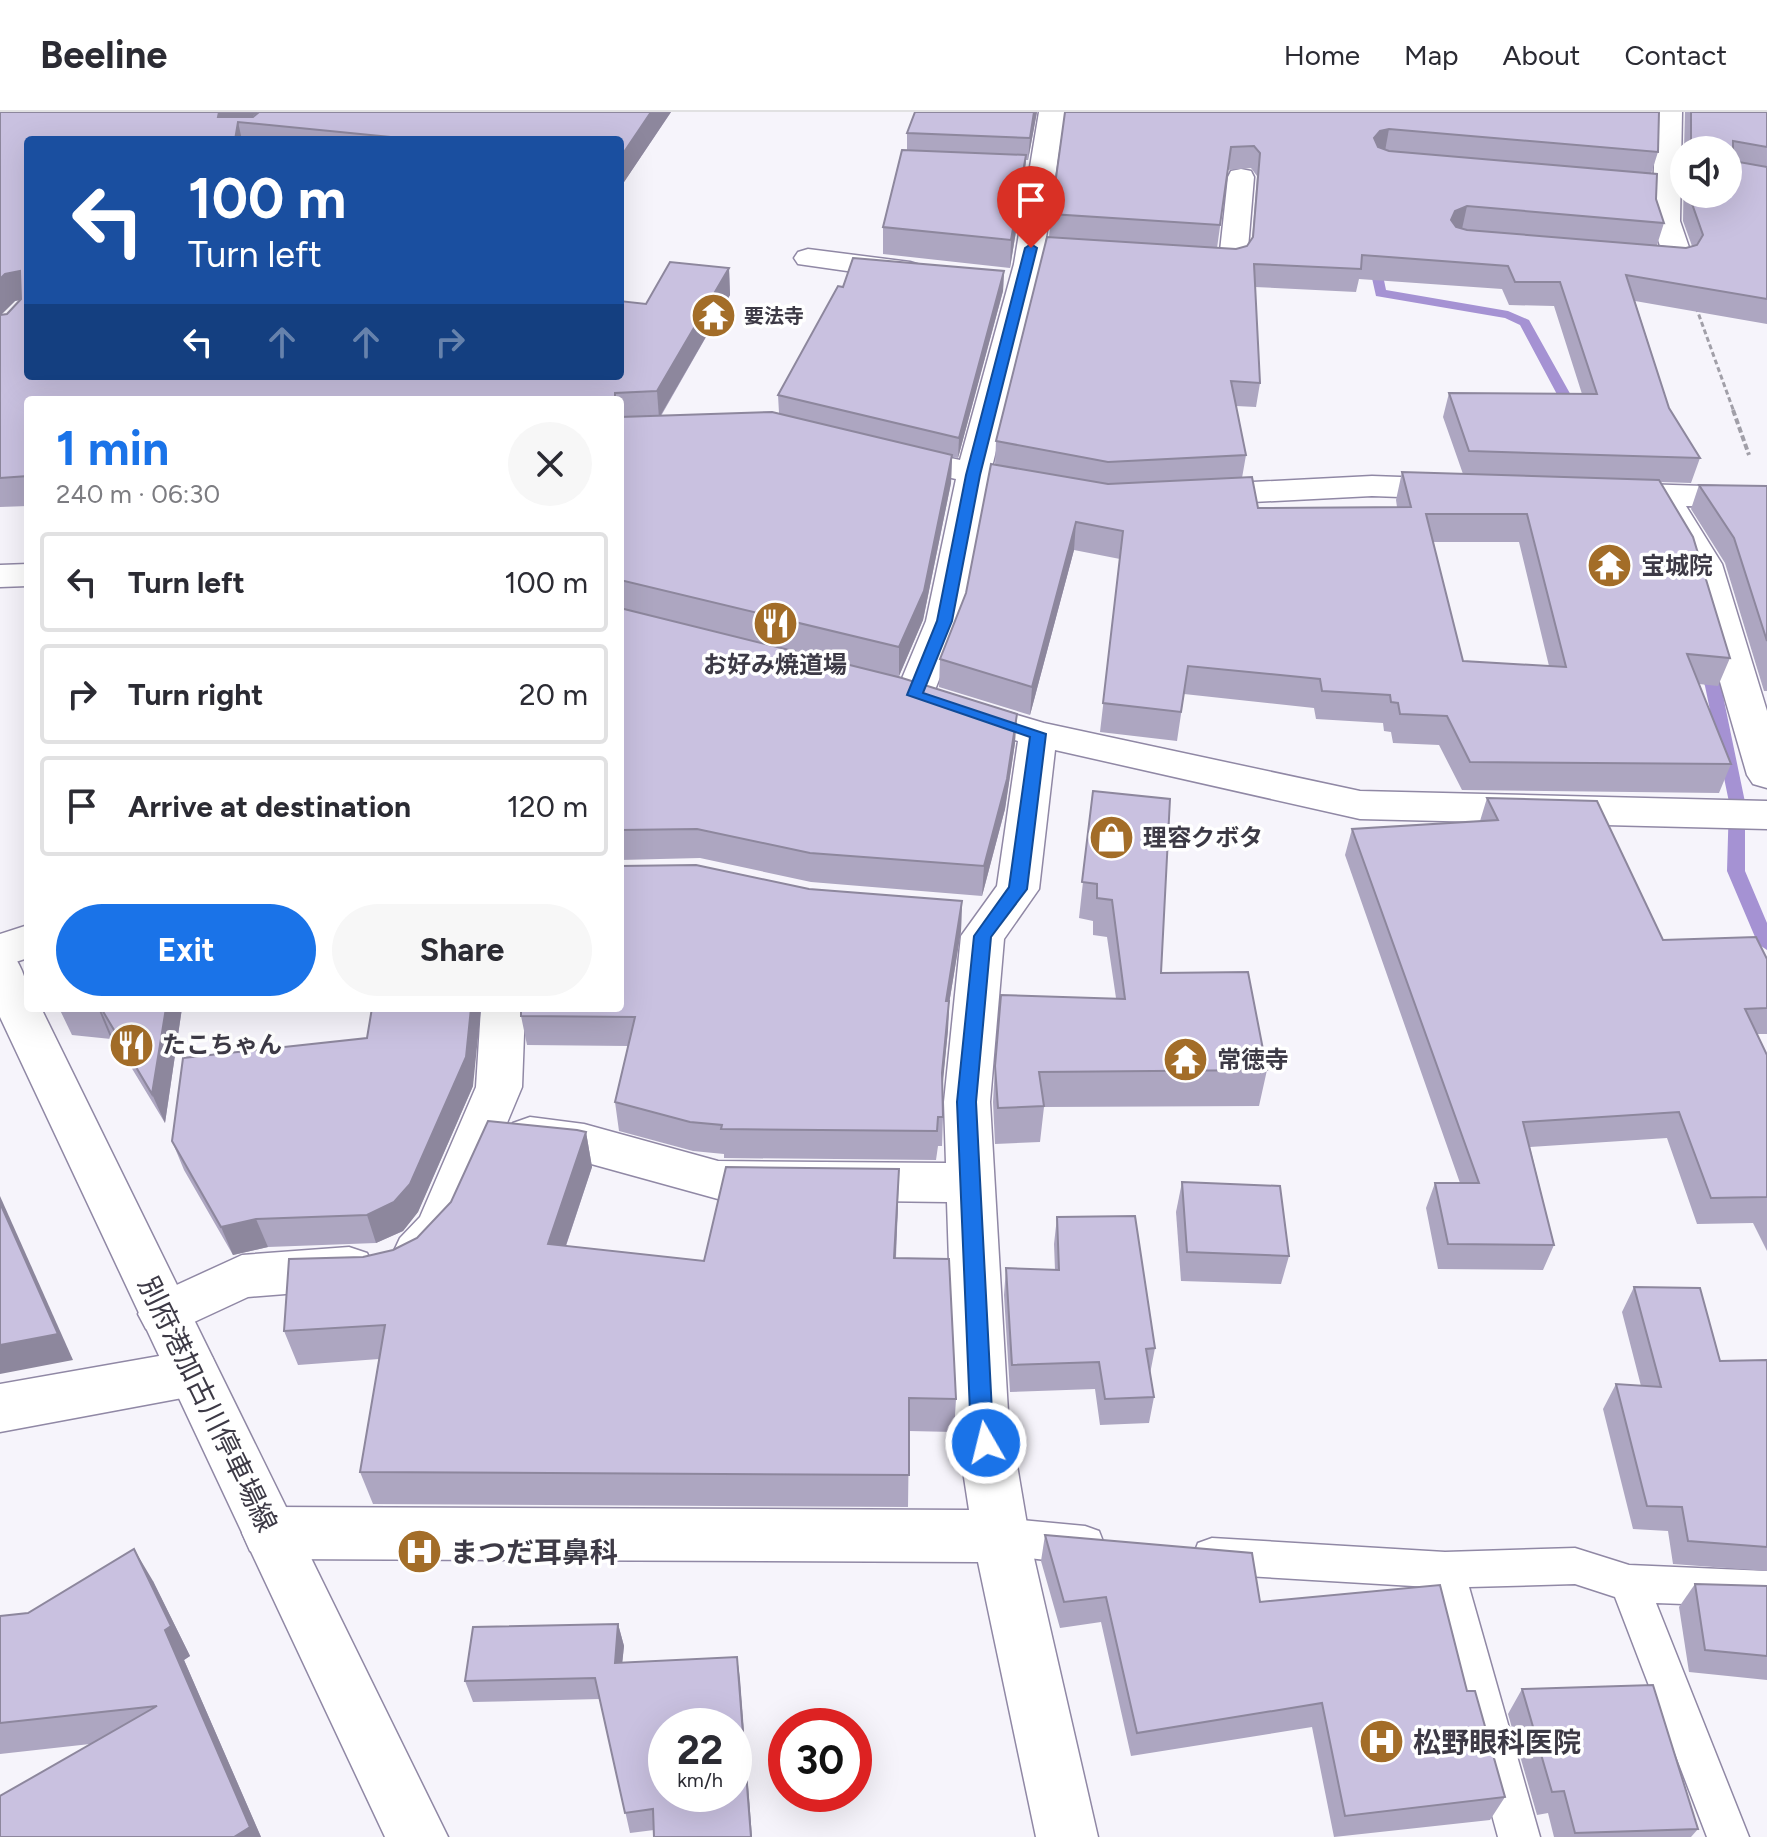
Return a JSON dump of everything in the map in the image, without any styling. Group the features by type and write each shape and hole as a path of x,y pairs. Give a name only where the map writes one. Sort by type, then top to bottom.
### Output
{"street":[{"path":"1052,112 1028,170 1047,249 1009,280 944,621 899,691 1038,734 1360,805 1767,815"},
{"path":"1669,112 1672,136"},
{"path":"1601,253 1679,259 1666,221 1665,187 1670,174"},
{"path":"1155,255 1233,260 1241,177"},
{"path":"1634,184 1665,187"},
{"path":"808,258 933,273"},
{"path":"866,449 973,475 1075,494"},
{"path":"1168,496 1372,486 1493,490"},
{"path":"1766,498 1625,494 1704,564 1767,775"},
{"path":"0,576 24,575"},
{"path":"1038,734 1018,889 974,913 983,936 967,1102 981,1412 1001,1536 1067,1837"},
{"path":"0,951 24,942"},
{"name":"別府港加古川停車場線","path":"0,970 417,1837"},
{"path":"164,1314 242,1276 396,1265 429,1245 441,1226 499,1087 503,1012"},
{"path":"480,1133 584,1143 718,1180 970,1183"},
{"path":"0,1408 193,1373"},
{"path":"270,1533 1001,1536"}],"lane":[{"path":"1001,1536 1127,1548"},
{"path":"1174,1553 1445,1570 1575,1566 1629,1583 1767,1589"},
{"path":"1445,1570 1519,1837"},
{"path":"1629,1583 1728,1837"}],"path":[{"path":"1679,259 1766,498"}],"building":[{"path":"0,112 219,112 218,117 253,117 259,112 651,112 624,152 624,136 380,136 238,122 236,136 24,136 24,380 624,380 624,301 646,304 670,262 729,268 657,391 615,393 615,396 24,396 24,476 0,478 0,315 7,314 21,299 20,271 5,274 0,279"},
{"path":"915,112 1034,112 1030,138 907,133"},
{"path":"1065,112 1659,112 1658,152 1389,129 1380,131 1374,138 1378,147 1389,151 1657,174 1656,199 1664,223 1467,206 1455,211 1451,220 1456,227 1467,230 1686,248 1697,245 1703,235 1694,208 1742,208 1742,163 1767,167 1767,299 1626,275 1669,408 1700,458 1469,451 1449,393 1597,394 1560,282 1515,282 1508,266 1362,255 1361,269 1254,264 1260,383 1231,381 1246,455 1108,462 996,441 1047,237 1236,249 1247,246 1253,237 1260,153 1254,146 1231,147 1220,225 1051,214"},
{"path":"1691,112 1767,112 1767,147 1742,143 1742,136 1691,136"},
{"path":"902,150 1026,155 1011,240 883,227"},
{"path":"853,258 1004,271 959,438 778,395 838,286 843,287"},
{"path":"772,412 952,455 924,591 899,647 624,581 624,417"},
{"path":"991,464 1108,484 1252,477 1258,508 1411,507 1402,472 1659,480 1693,537 1730,658 1687,654 1731,764 1470,762 1447,716 1400,714 1398,703 1391,702 1390,695 1322,691 1320,679 1188,666 1181,712 1103,703 1123,531 1076,522 1032,687 940,659 966,593","holes":["1426,514 1527,514 1566,667 1463,661"]},
{"path":"1699,485 1767,486 1767,641 1734,538"},
{"path":"624,609 902,678 1017,714 1007,779 984,866 810,853 697,829 624,830"},
{"path":"1093,791 1170,799 1161,973 1248,972 1267,1070 1039,1072 1044,1106 998,1108 995,1066 1001,995 1125,999 1112,900 1097,898 1097,884 1082,882"},
{"path":"1487,798 1597,801 1663,940 1756,937 1767,959 1767,1008 1745,1009 1767,1055 1767,1197 1711,1198 1679,1112 1523,1122 1554,1245 1448,1244 1435,1183 1479,1183 1352,829 1498,820"},
{"path":"696,865 809,889 962,901 946,1001 949,1001 942,1073 943,1117 938,1117 937,1131 721,1129 722,1125 690,1122 615,1102 635,1017 521,1016 521,1012 624,1012 624,866"},
{"path":"103,1012 165,1012 152,1094"},
{"path":"371,1012 471,1012 466,1057 410,1184 394,1202 367,1215 256,1219 221,1227 172,1141 183,1058 367,1038"},
{"path":"488,1121 586,1132 548,1244 704,1261 726,1167 899,1169 894,1258 949,1259 956,1399 909,1398 909,1475 360,1472 385,1325 284,1331 289,1259 363,1257 393,1250 417,1238 451,1202"},
{"path":"1182,1182 1280,1186 1289,1256 1187,1252"},
{"path":"0,1203 58,1334 0,1345"},
{"path":"1135,1216 1155,1348 1146,1349 1154,1397 1105,1399 1099,1362 1012,1365 1006,1268 1059,1270 1057,1217"},
{"path":"1634,1287 1700,1288 1720,1361 1767,1360 1767,1547 1688,1541 1682,1507 1647,1506 1616,1384 1661,1387"},
{"path":"1045,1535 1252,1553 1260,1602 1440,1585 1467,1691 1475,1691 1505,1797 1345,1816 1322,1703 1137,1733 1106,1597 1064,1602"},
{"path":"134,1549 171,1626 165,1630 250,1827 234,1837 0,1837 0,1796 157,1706 0,1723 0,1616 28,1613"},
{"path":"1695,1584 1767,1586 1767,1656 1705,1650"},
{"path":"618,1624 615,1663 737,1657 741,1708 648,1708 648,1810 625,1813 595,1678 465,1681 473,1627"},
{"path":"1653,1685 1698,1829 1575,1833 1564,1791 1552,1792 1522,1689"},
{"path":"653,1812 749,1812 751,1837 654,1837"}],"waterway":[{"path":"1373,256 1380,293 1508,315 1525,323 1575,415"},
{"path":"1704,662 1713,686 1737,802 1736,871 1767,944"}],"place":[{"name":"要法寺","path":"713,316"},
{"name":"宝城院","path":"1610,566"},
{"name":"お好み焼道場","path":"775,623"},
{"name":"理容クボタ","path":"1112,838"},
{"name":"たこちゃん","path":"131,1045"},
{"name":"常徳寺","path":"1186,1060"},
{"name":"まつだ耳鼻科","path":"419,1552"},
{"name":"松野眼科医院","path":"1382,1742"}],"route":[{"path":"986,1443 981,1412 967,1102 983,936 1018,889 1038,734 914,695 944,621 973,475 1031,248"}]}
